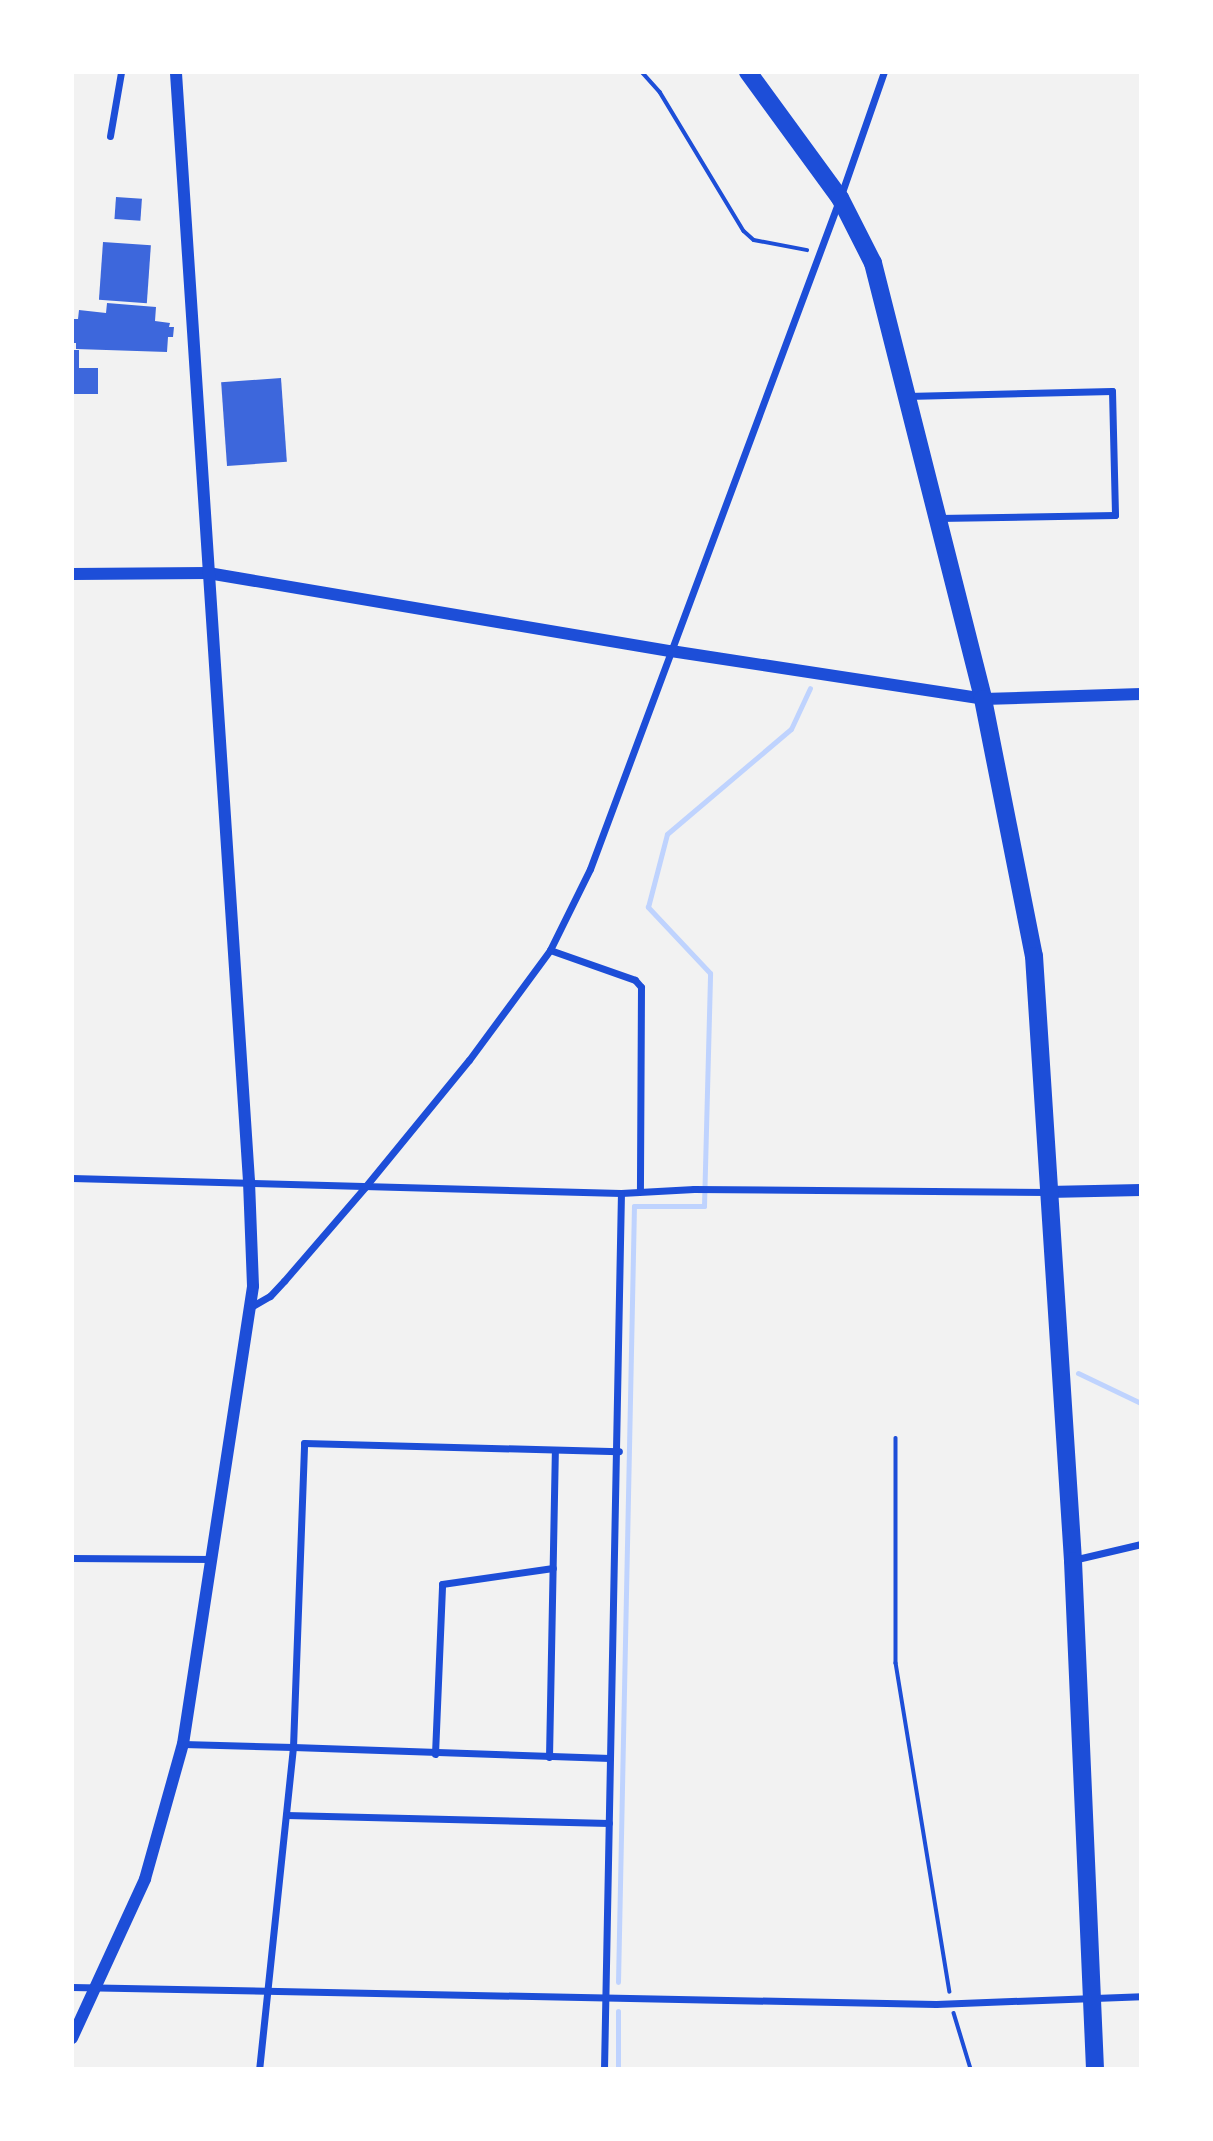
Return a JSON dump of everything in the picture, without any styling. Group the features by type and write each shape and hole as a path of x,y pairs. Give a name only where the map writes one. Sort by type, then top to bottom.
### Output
{"main road":[{"path":"748,72 840,198 873,263 983,699 1034,956 1073,1560 1095,2069"}],"street":[{"path":"110,136 121,72"},
{"path":"72,2038 145,1879 183,1744 253,1286 249,1181 176,72"},
{"path":"249,1308 270,1296 285,1281 365,1187 469,1060 550,950 590,869 840,198 884,72"},
{"path":"907,396 1112,391 1115,515 938,518"},
{"path":"72,574 208,573 671,651 983,699 1141,694"},
{"path":"550,950 635,980 641,987 640,1191"},
{"path":"72,1178 621,1193 694,1189 1048,1192 1141,1190"},
{"path":"604,2069 619,1451 621,1193"},
{"path":"259,2069 293,1747 304,1443 619,1451"},
{"path":"549,1757 555,1450"},
{"path":"1073,1560 1141,1544"},
{"path":"72,1558 211,1559"},
{"path":"435,1754 442,1584 552,1568"},
{"path":"183,1744 610,1758"},
{"path":"286,1815 609,1823"},
{"path":"72,1987 952,2003 1141,1996"}],"path":[{"path":"642,72 660,92 744,231 754,240 773,246 820,252"},
{"path":"896,1438 897,1663 952,2003 971,2069"}],"building":[{"path":"116,197 142,199 140,221 114,219"},
{"path":"103,242 151,245 147,303 99,300"},
{"path":"107,303 156,307 155,321 170,323 169,327 174,327 173,337 168,337 167,352 76,349 76,343 72,343 72,319 78,319 79,310 106,313"},
{"path":"72,350 79,350 79,368 98,368 98,394 72,394"},
{"path":"281,378 287,462 227,466 221,382"}],"waterway":[{"path":"618,1982 634,1206 704,1206 710,973 648,907 667,834 791,729 810,688"},
{"path":"1078,1373 1141,1403"},
{"path":"618,2011 618,2069"}]}
